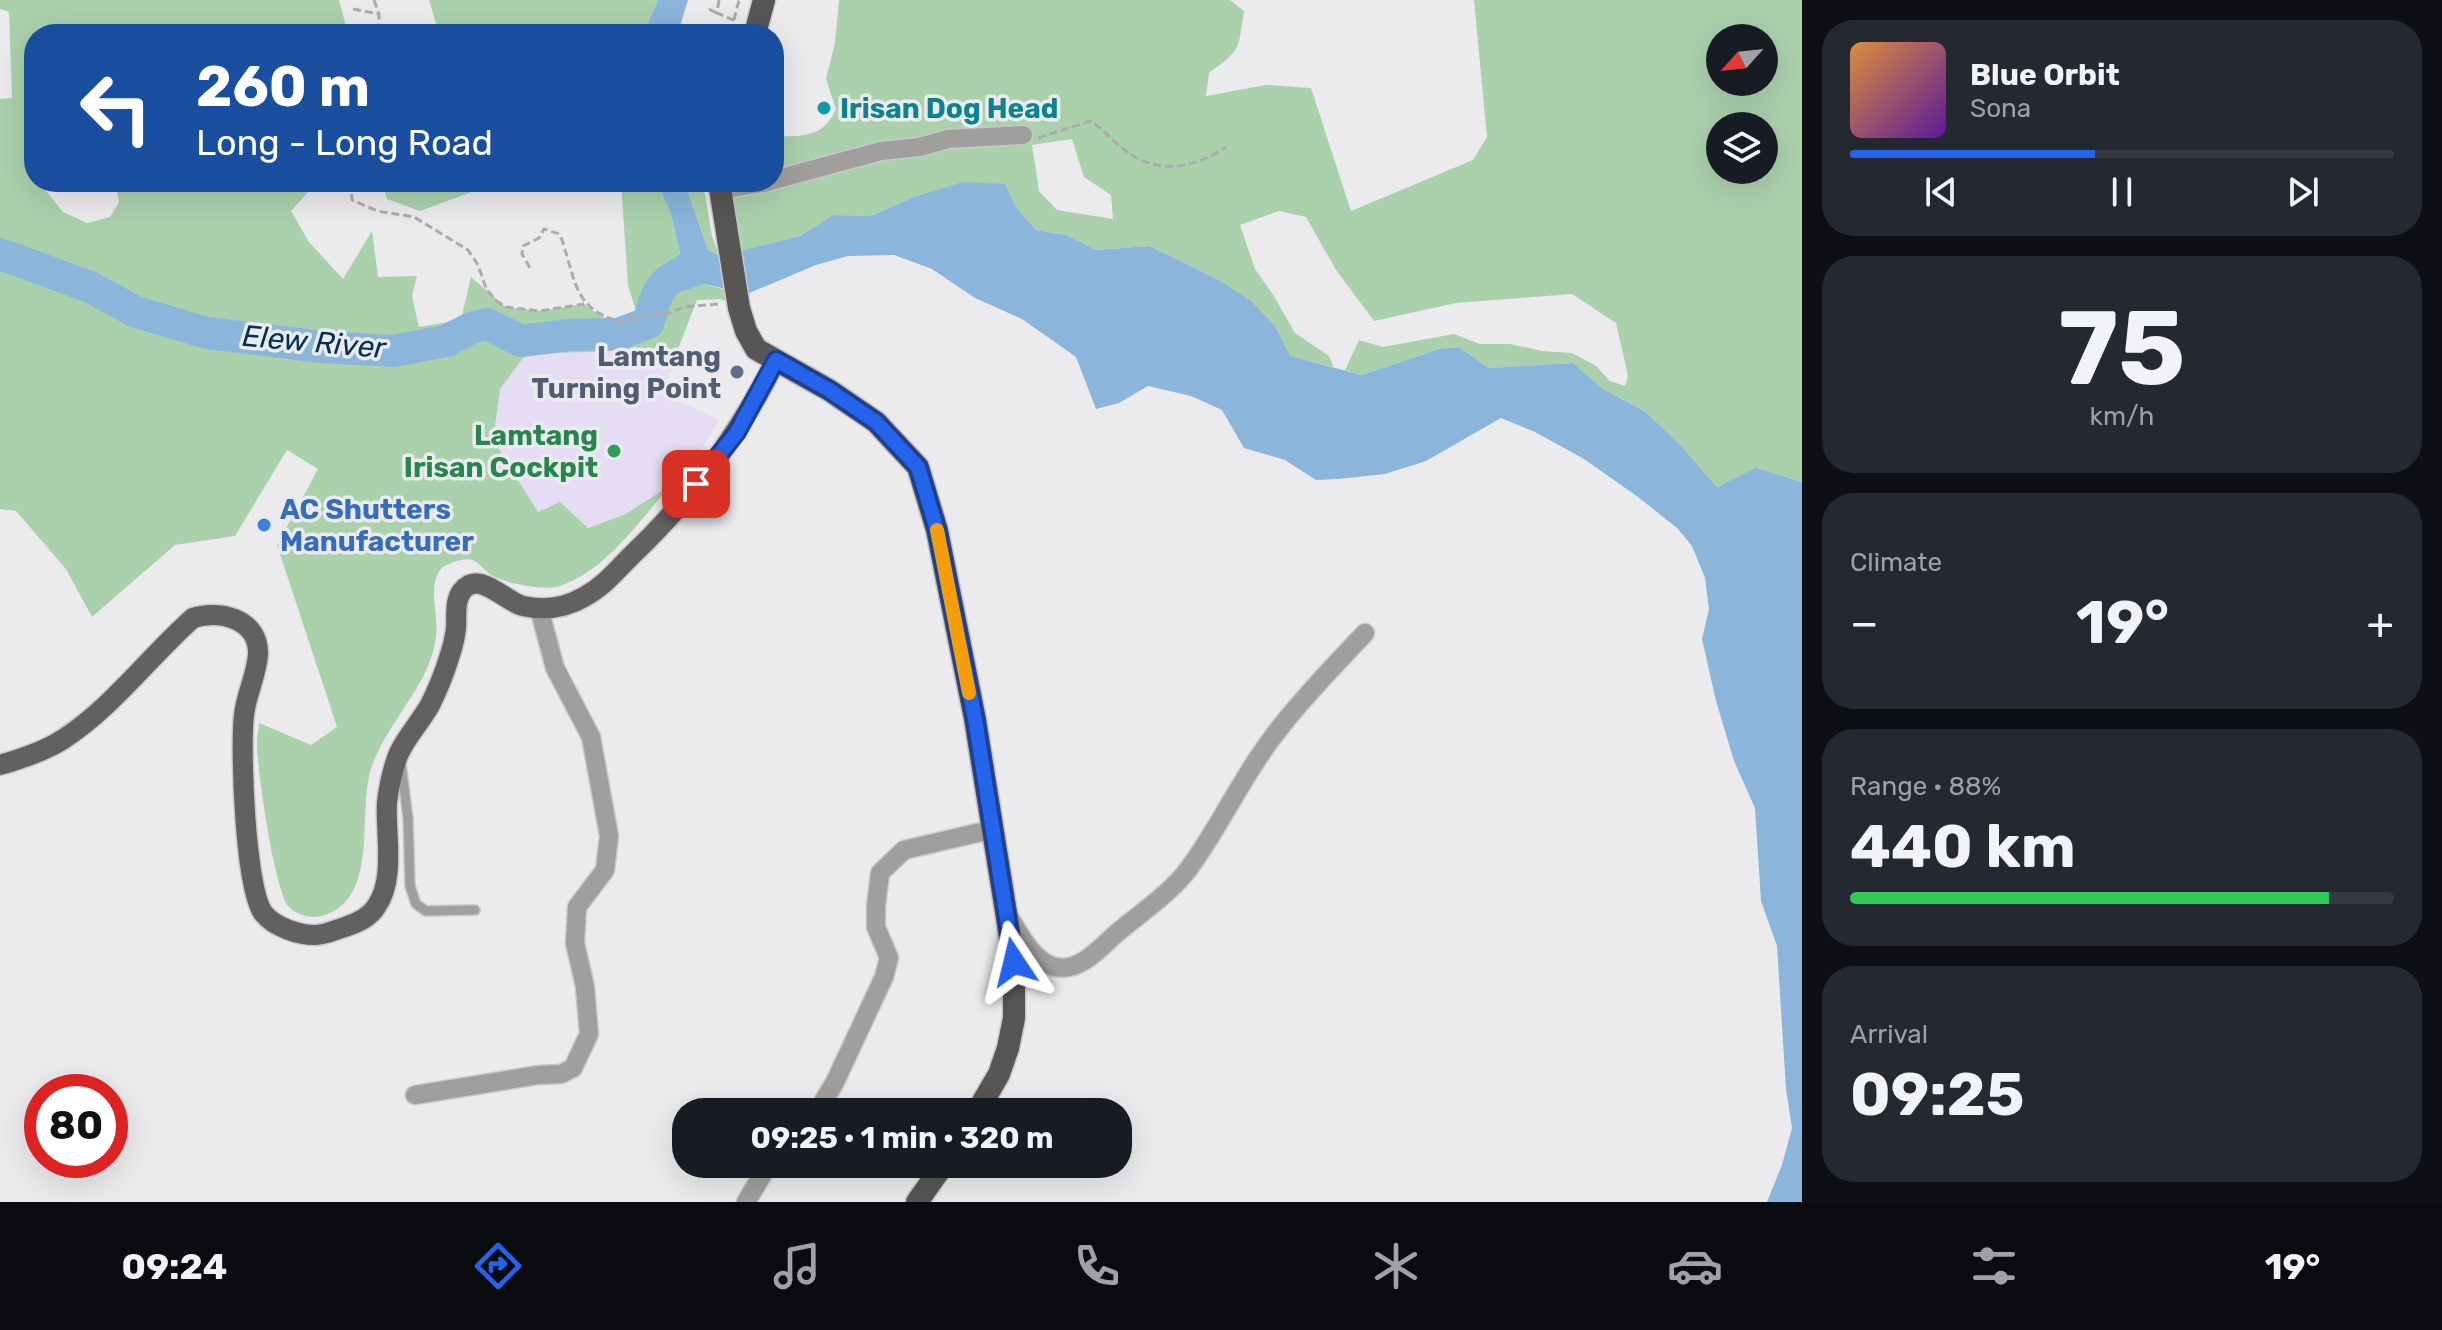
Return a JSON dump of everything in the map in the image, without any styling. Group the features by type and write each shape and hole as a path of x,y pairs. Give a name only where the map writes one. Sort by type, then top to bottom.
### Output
{"highway":[{"path":"758,24 764,0"},
{"path":"720,192 731,300 756,349 829,390 876,422 918,467 945,566 994,829 1014,962 1014,1018 999,1074 985,1098"},
{"path":"917,1202 934,1178"}],"main road":[{"path":"0,765 42,751 70,734 96,713 193,618 221,613 235,619 253,634 258,652 244,711 242,736 246,825 256,899 263,913 277,925 310,935 323,935 365,919 377,906 387,872 387,801 399,753 430,704 449,660 461,592 468,586 485,585 520,606 539,608 561,607 586,596 609,579 658,531 737,432 776,360"}],"street":[{"path":"784,177 881,151 920,147 948,139 1023,135"},
{"path":"415,1095 561,1074 573,1068 589,1034 585,987 575,943 577,907 605,870 609,836 591,737 555,668 539,608"},
{"path":"1005,910 1026,945 1047,964 1058,968 1069,967 1098,949 1188,870 1271,738 1365,633"},
{"path":"825,1098 887,967 889,958 876,927 880,873 904,850 994,829"},
{"path":"746,1202 761,1178"}],"lane":[{"path":"399,753 408,818 410,886 416,904 426,911 475,910"}],"path":[{"path":"374,0 378,24"},
{"path":"717,13 719,0"},
{"path":"709,9 731,19 739,0"},
{"path":"353,9 379,14"},
{"path":"1023,135 1040,139 1090,121 1102,127 1124,150 1150,165 1163,167 1196,162 1226,147"},
{"path":"352,192 352,200 377,211 414,217 468,250 478,265 486,288 495,300 506,307 539,311 584,304"},
{"path":"530,268 522,254 523,246 539,238 544,229 559,234 584,304 595,313 627,323 637,315 669,313 731,300"}],"shaded area":[{"path":"678,349 663,393 719,420 704,446 671,485 624,515 587,528 538,512 492,440 499,389 526,354"}],"green space":[{"path":"0,0 339,0 345,24 24,24 24,192 47,192 63,212 87,223 110,217 119,202 117,192 308,192 291,211 309,242 343,279 372,231 378,277 417,276 412,296 419,327 461,320 471,277 506,307 539,311 584,304 603,316 625,322 637,315 628,285 622,192 661,192 671,214 680,255 660,271 675,294 705,284 726,290 729,302 720,299 697,300 678,349 526,354 500,389 493,440 538,512 560,502 588,528 624,515 671,485 607,557 577,579 560,586 537,587 509,582 495,577 468,559 443,567 438,573 434,590 436,637 432,655 416,689 385,738 370,772 359,876 351,894 339,908 321,916 308,917 295,912 283,895 267,827 257,741 259,723 311,745 337,727 277,545 318,469 287,450 235,536 175,545 92,617 66,569 16,511 0,509 0,99 12,98 9,12 0,9"},
{"path":"429,0 658,0 647,24 436,24"},
{"path":"839,0 1230,0 1244,11 1239,41 1228,59 1209,73 1206,96 1266,85 1311,88 1351,211 1473,160 1487,137 1474,0 1802,0 1802,482 1756,469 1717,487 1646,412 1603,389 1573,363 1489,368 1459,347 1439,349 1362,375 1345,370 1359,340 1383,347 1454,334 1480,344 1510,344 1572,353 1595,365 1610,381 1625,386 1628,376 1616,323 1572,294 1456,303 1374,321 1336,270 1306,217 1279,211 1240,225 1255,269 1295,333 1329,356 1334,367 1289,356 1275,326 1217,279 1149,246 1096,250 1066,235 1036,230 1016,207 1004,184 914,197 871,216 833,215 800,236 739,252 732,219 735,192 784,192 784,136 818,130 836,109 826,79 835,43","holes":["1072,139 1084,177 1111,195 1113,219 1057,210 1039,191 1032,145"]},
{"path":"385,192 472,192 420,211 387,199"},
{"path":"688,192 705,192 712,236 719,256 708,250"}],"water":[{"path":"658,0 688,0 681,24 647,24"},
{"path":"963,182 1005,184 1016,207 1036,230 1066,235 1096,250 1149,246 1217,279 1251,301 1275,326 1290,356 1362,375 1439,349 1459,347 1489,368 1573,363 1603,389 1646,412 1717,487 1756,468 1802,482 1802,1202 1767,1202 1792,1128 1786,1089 1777,946 1761,901 1755,808 1734,761 1702,639 1709,609 1705,578 1692,546 1677,528 1584,459 1535,432 1501,418 1426,461 1385,474 1316,480 1285,460 1244,448 1222,410 1191,396 1148,386 1119,403 1096,409 1076,357 1022,319 975,298 932,269 894,255 848,256 816,265 747,294 705,284 675,294 660,271 680,254 671,214 661,192 688,192 708,250 719,256 800,236 833,215 871,216 914,197"}],"waterway":[{"name":"Elew River","path":"0,254 90,287 136,312 207,333 322,347 393,351 446,341 471,328 487,324 521,341 569,335 618,334 648,323 655,299 663,286 697,265"}],"slow traffic":[{"path":"937,530 969,693"}],"place":[{"name":"Irisan Dog Head","path":"824,108"},
{"name":"Lamtang Turning Point","path":"737,372"},
{"name":"Lamtang Irisan Cockpit","path":"614,451"},
{"name":"AC Shutters Manufacturer","path":"264,525"}],"route":[{"path":"696,484 737,432 776,360 829,390 876,422 918,467 937,530 951,612 975,719 1014,962"}]}
